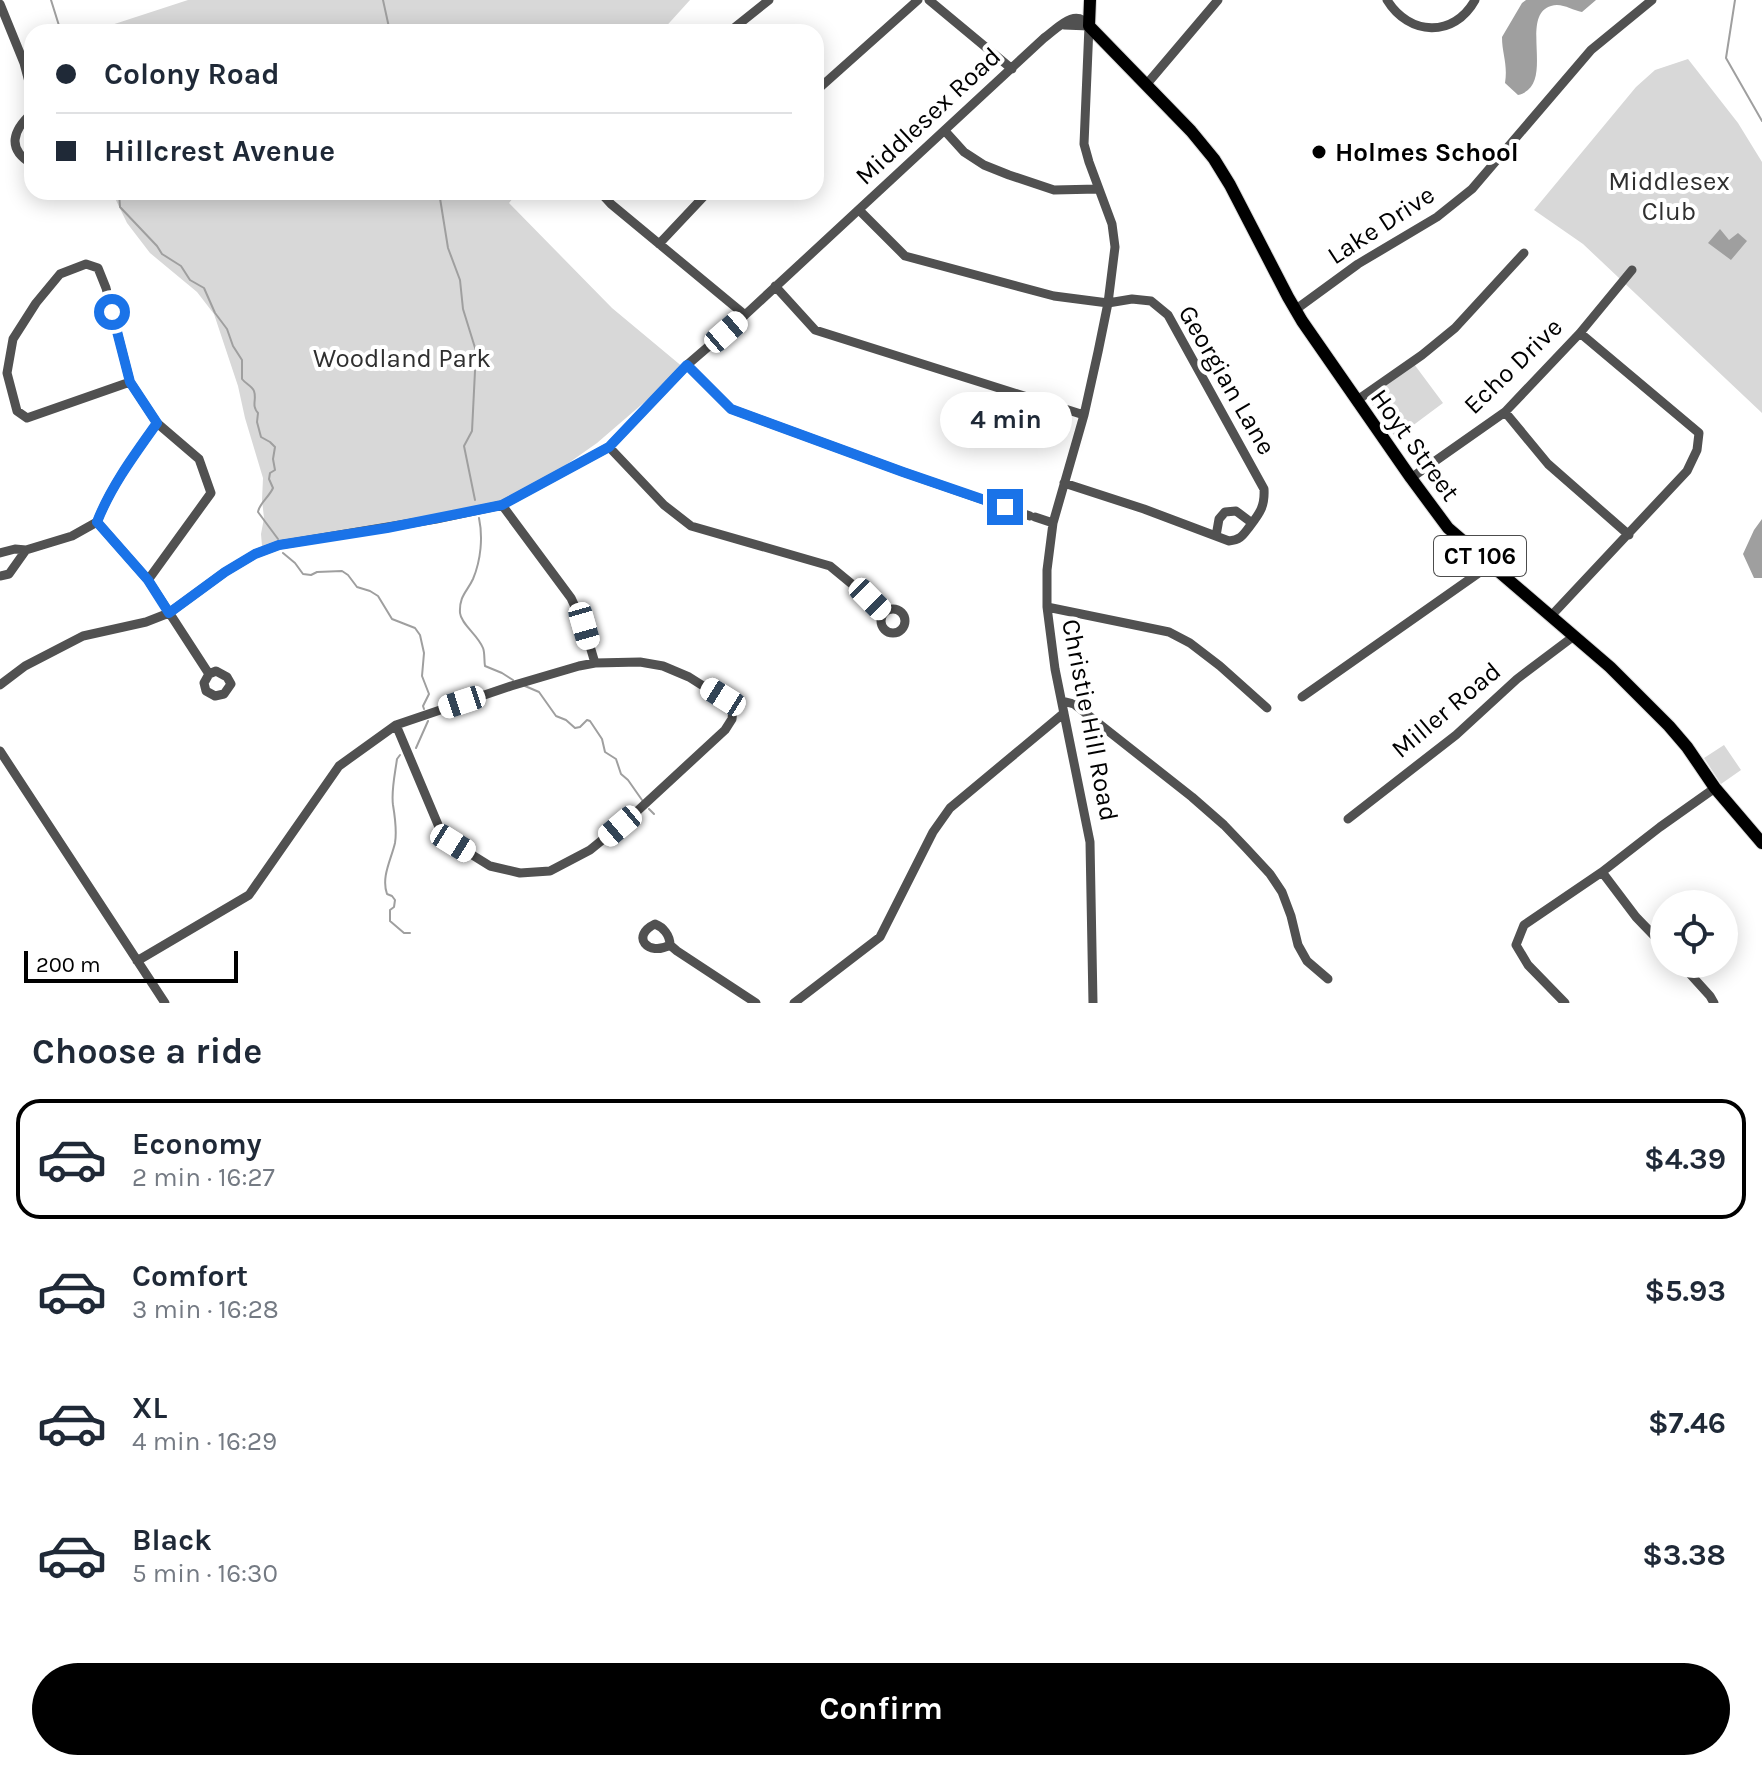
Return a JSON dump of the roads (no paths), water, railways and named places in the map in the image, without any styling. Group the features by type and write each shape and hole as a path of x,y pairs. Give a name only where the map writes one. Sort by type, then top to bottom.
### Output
{"main road":[{"path":"1089,26 1090,0"},
{"name":"Hoyt Street","path":"1089,26 1200,140 1214,159 1295,310 1448,528 1610,667 1671,728 1715,788 1762,843"}],"street":[{"path":"739,24 769,0"},
{"path":"824,84 918,0"},
{"path":"929,0 1012,69"},
{"path":"1146,85 1218,0"},
{"path":"1387,0 1399,15 1412,23 1431,28 1453,24 1475,0"},
{"name":"Lake Drive","path":"1295,310 1358,264 1437,217 1472,189 1591,50 1652,0"},
{"path":"0,4 24,63"},
{"name":"Middlesex Road","path":"0,685 25,666 83,636 146,622 169,613 255,554 279,545 399,526 502,505 609,447 687,365 1044,38 1064,25 1089,26"},
{"name":"Christie Hill Road","path":"1089,26 1084,144 1112,224 1115,247 1108,303 1084,415 1053,523 1047,570 1047,607 1055,669 1090,842 1093,1003"},
{"path":"24,122 14,140 16,150 24,159"},
{"path":"945,131 964,152 984,165 1009,175 1054,190 1098,189"},
{"path":"607,200 745,315"},
{"path":"659,244 700,200"},
{"path":"859,210 905,256 1054,296 1108,303"},
{"path":"1356,401 1455,328 1524,253"},
{"path":"130,382 27,418 17,411 7,373 13,339 36,303 60,274 86,264 98,268 130,382 157,423 199,459 211,493 148,580"},
{"name":"Echo Drive","path":"1411,478 1505,412 1580,333 1632,270"},
{"path":"775,286 815,330 1084,415"},
{"name":"Georgian Lane","path":"1108,303 1132,299 1151,301 1168,315 1265,490 1262,510 1252,523"},
{"path":"1551,616 1687,471 1697,450 1699,433 1580,333"},
{"path":"687,365 731,409 1053,523"},
{"path":"1505,412 1548,464 1629,535"},
{"path":"0,553 26,550 72,536 97,522 122,474 157,423"},
{"path":"609,447 664,505 691,526 830,566 884,612"},
{"path":"1064,483 1229,541 1242,537 1252,523 1236,511 1225,512 1219,519 1216,536"},
{"path":"502,505 571,598 584,626 595,663"},
{"path":"97,522 148,580 209,674"},
{"path":"0,576 9,574 26,550"},
{"path":"1302,697 1490,565"},
{"path":"1047,607 1169,632 1200,650 1267,708"},
{"name":"Miller Road","path":"1348,819 1456,735 1517,679 1574,636"},
{"path":"137,961 249,895 339,766 396,725 511,686 595,663 640,662 663,666 701,683 730,703 733,709 732,719 725,730 607,837 550,871 520,873 490,866 453,843 439,827 396,725"},
{"path":"1062,701 1074,704 1224,825 1270,874 1282,892 1299,946 1307,961 1328,979"},
{"path":"794,1003 880,937 933,832 950,808 1064,713"},
{"path":"0,751 165,1003"},
{"path":"1565,1003 1528,965 1516,945 1524,925 1715,788"},
{"path":"1602,872 1650,932"},
{"path":"670,945 756,1003"},
{"path":"1694,978 1714,1003"}],"waterway":[{"path":"51,0 58,24"},
{"path":"383,0 388,24"},
{"path":"1735,0 1726,58 1762,121"},
{"path":"120,200 120,207 162,254 181,266 190,280 204,288 242,360 242,379 254,391 261,437 275,447 275,470 270,473 269,479 273,488 258,512 278,539"},
{"path":"440,200 448,248 460,280 463,309 476,351 472,431 464,446 475,500"},
{"path":"479,518 481,533 476,572 462,598 460,613 483,648 485,666 513,680"},
{"path":"283,553 303,574 342,571 357,587 378,596 392,619 415,628 424,653 422,676 429,694 424,709"},
{"path":"525,686 539,692 556,716 575,728 590,721 602,739 605,752 616,759 621,774 642,800"},
{"path":"416,748 428,721"},
{"path":"400,755 392,794 396,838 385,888 395,900 390,910 390,921 404,933 410,933"},
{"path":"649,809 654,814"}],"place":[{"name":"Holmes School","path":"1319,152"}],"park label":[{"name":"Middlesex Club","path":"1669,196"},
{"name":"Woodland Park","path":"402,358"}]}
